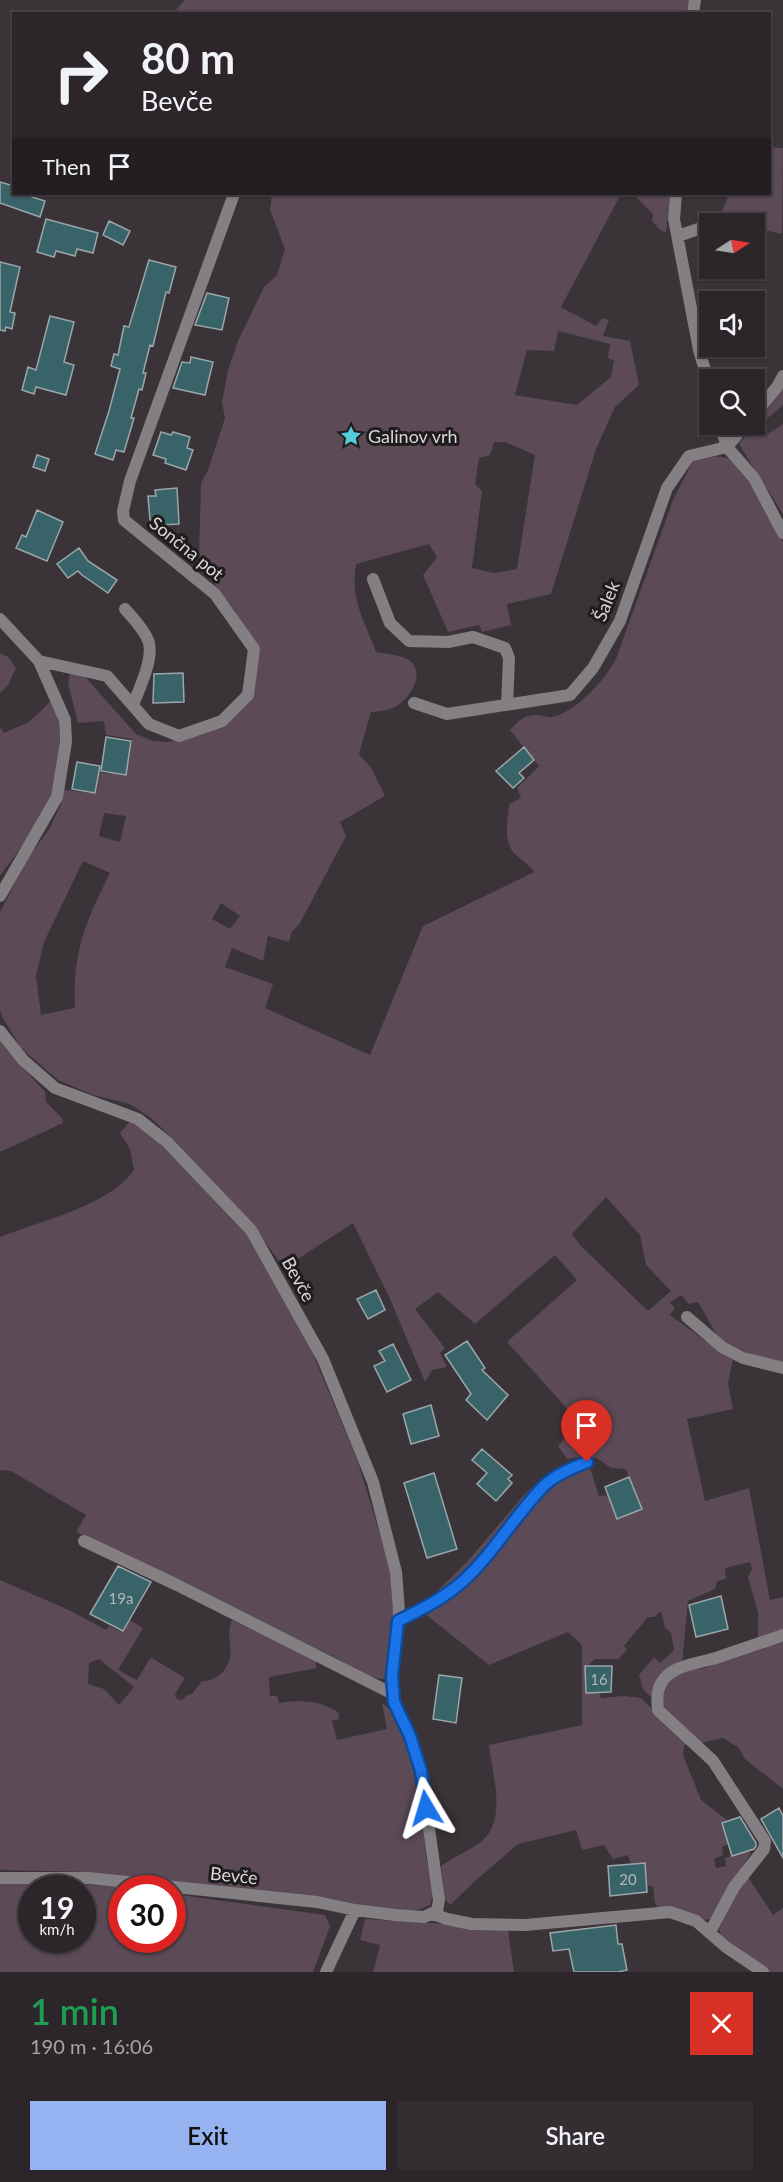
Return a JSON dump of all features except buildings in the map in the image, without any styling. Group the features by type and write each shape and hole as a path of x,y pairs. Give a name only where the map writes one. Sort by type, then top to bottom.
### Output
{"street":[{"name":"Sončna pot","path":"39,661 107,676 149,724 179,736 222,721 248,695 255,649 216,594 124,520 123,511 130,481 234,195"},
{"path":"676,195 674,219 705,369"},
{"path":"678,236 699,229"},
{"path":"765,402 783,376"},
{"path":"723,435 727,447 754,478 783,533"},
{"path":"727,447 737,435"},
{"name":"Šalek","path":"414,703 447,714 570,695 593,668 620,621 667,488 689,456 727,447"},
{"path":"373,579 390,623 409,641 448,642 473,637 505,648 509,658 507,705"},
{"path":"124,609 138,624 149,642 149,657 144,680 133,705"},
{"path":"0,620 39,661 64,720 66,742 57,797 0,896"},
{"name":"Bevče","path":"0,1031 23,1060 55,1088 138,1119 167,1142 251,1230 323,1359 373,1482 396,1572 399,1611 392,1676 394,1702 410,1736 421,1771 439,1900 437,1911 424,1917 356,1910 317,1902 89,1878 0,1878"},
{"path":"687,1317 722,1347 743,1358 783,1368"},
{"path":"398,1621 433,1603 461,1583 496,1547 541,1489 562,1473 587,1462"},
{"path":"84,1541 177,1585 393,1694"},
{"path":"710,1932 734,1887 764,1849 765,1840 713,1761 658,1710 658,1687 665,1677 686,1665 712,1659 783,1635"},
{"path":"326,1972 356,1910"},
{"path":"433,1914 472,1924 525,1925 670,1912 696,1921 726,1947 763,1972"}],"shaded area":[{"path":"185,0 690,0 688,12 174,12"},
{"path":"771,147 783,148 782,234 765,230 765,213 722,213 729,195 771,195"},
{"path":"272,195 620,195 561,307 596,326 602,318 609,320 603,336 630,341 639,385 615,407 596,449 551,594 507,604 511,625 482,632 479,625 448,632 423,575 437,557 429,544 356,564 357,599 376,652 409,660 414,666 416,681 408,695 396,706 388,710 371,712 359,754 371,768 385,796 340,822 346,836 299,925 292,931 289,942 268,936 263,961 232,948 225,967 273,984 265,1008 370,1055 423,926 534,872 512,850 507,838 507,824 509,804 521,798 517,788 539,766 510,730 528,716 551,717 570,709 597,686 611,667 616,659 673,500 693,461 719,456 734,461 740,466 783,542 783,1364 756,1357 719,1339 698,1302 689,1304 681,1295 670,1303 675,1308 670,1315 733,1359 728,1383 733,1409 687,1419 705,1501 749,1488 770,1600 783,1597 783,1631 758,1639 758,1613 748,1577 752,1569 750,1562 725,1568 726,1579 717,1581 715,1589 688,1601 682,1664 656,1682 651,1697 643,1689 639,1675 654,1657 660,1663 674,1650 671,1633 665,1628 661,1611 654,1617 648,1617 624,1646 627,1649 619,1659 595,1659 587,1666 588,1691 599,1691 601,1698 624,1696 641,1698 687,1744 684,1746 683,1755 701,1800 727,1820 723,1822 729,1844 722,1847 723,1855 714,1859 716,1868 726,1866 725,1858 748,1851 751,1853 710,1919 703,1920 659,1909 655,1903 653,1887 647,1885 645,1863 631,1864 628,1855 613,1859 604,1845 582,1850 576,1830 518,1844 450,1905 444,1898 441,1866 481,1842 489,1833 494,1822 496,1796 489,1745 582,1725 582,1645 568,1632 489,1665 419,1609 467,1562 523,1496 538,1482 558,1472 589,1465 599,1496 609,1495 620,1519 642,1509 626,1469 611,1468 597,1458 567,1459 558,1446 568,1435 581,1447 590,1434 507,1342 577,1280 555,1255 475,1324 438,1292 415,1309 445,1348 440,1353 447,1367 432,1370 425,1382 390,1299 353,1223 284,1268 255,1228 151,1118 130,1104 93,1095 58,1080 21,1048 0,1010 0,912 28,858 50,828 61,804 64,790 96,793 100,773 126,774 132,739 106,735 104,721 78,723 68,683 70,674 79,673 87,679 136,734 153,741 168,742 201,735 222,721 241,693 246,677 248,649 246,635 235,611 203,569 199,556 201,483 208,470 225,418 222,402 228,370 238,341 264,287 277,275 285,249 270,210","holes":["558,331 610,344 608,358 614,360 611,377 577,405 515,395 527,350 554,351","494,442 505,442 535,455 517,569 494,573 472,568 482,491 475,484 479,458 490,455","104,813 126,816 120,842 99,836","83,861 110,873 94,906 78,953 75,1008 41,1015 36,976 44,942","221,903 240,916 230,929 212,919","606,1197 640,1235 646,1265 671,1291 648,1311 580,1245 572,1234"]},
{"path":"634,195 670,195 666,233 652,221 653,214"},
{"path":"783,388 783,405 765,420 765,412"},
{"path":"783,424 783,514 740,446 740,442 747,435 766,435"},
{"path":"0,653 8,657 16,668 8,685 0,693"},
{"path":"52,700 59,722 60,755 51,798 38,824 0,876 0,727 4,733 29,722"},
{"path":"0,1039 6,1049 45,1092 46,1102 62,1118 63,1123 0,1152"},
{"path":"130,1121 150,1134 245,1231 276,1281 313,1354 358,1462 390,1568 393,1610 387,1678 374,1678 361,1673 338,1659 76,1532 86,1515 11,1471 0,1470 0,1237 73,1211 91,1203 123,1183 134,1170 130,1149 120,1133"},
{"path":"0,1580 71,1611 106,1630 109,1626 119,1631 126,1618 143,1628 118,1670 137,1680 152,1658 185,1678 175,1694 177,1699 182,1700 192,1694 202,1681 216,1678 226,1667 230,1658 229,1629 232,1620 315,1660 317,1668 269,1677 270,1696 277,1696 279,1703 309,1702 324,1705 338,1712 339,1719 332,1721 337,1740 387,1729 382,1703 385,1705 399,1725 413,1760 433,1892 430,1905 418,1910 394,1910 186,1884 186,1875 114,1875 90,1872 0,1870","holes":["99,1659 134,1687 119,1705 104,1689 88,1684 89,1663"]},
{"path":"783,1639 783,1789 745,1759 739,1748 723,1738 701,1743 668,1716 661,1702 661,1689 671,1678 686,1670 705,1668"},
{"path":"746,1874 773,1915 783,1908 783,1972 769,1972 721,1935 719,1929"},
{"path":"0,1883 18,1883 18,1953 96,1953 96,1885 108,1886 108,1953 186,1953 186,1896 325,1915 330,1926 313,1972 0,1972"},
{"path":"365,1919 508,1930 514,1972 373,1972 380,1945 360,1940"}],"place":[{"name":"Galinov vrh","path":"351,436"}],"route":[{"path":"426,1808 421,1771 410,1736 394,1702 392,1676 398,1621 433,1603 461,1583 496,1547 541,1489 562,1473 587,1462"}]}
